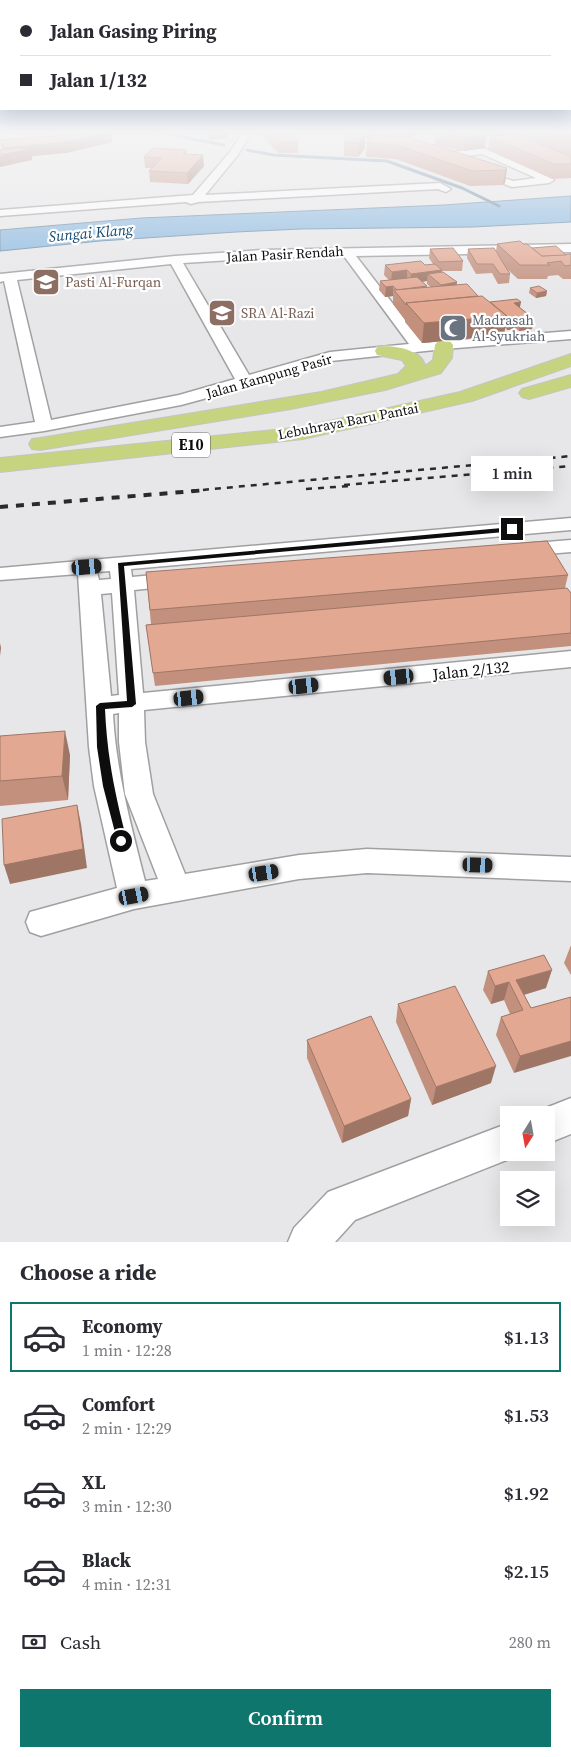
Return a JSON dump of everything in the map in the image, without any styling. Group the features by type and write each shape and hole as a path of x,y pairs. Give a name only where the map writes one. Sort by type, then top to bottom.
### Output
{"highway":[{"name":"Lebuhraya Baru Pantai","path":"0,465 25,455 303,433 351,415 534,358 571,344"},
{"path":"25,455 144,426 284,405 406,377 434,369 442,364 445,355 444,345"},
{"path":"384,350 408,356 415,361 416,367 406,377"},
{"name":"Lebuhraya Baru Pantai","path":"351,415 465,397 571,360"},
{"path":"25,455 93,464 272,449 446,417 571,382"},
{"name":"Lebuhraya Baru Pantai","path":"0,449 25,455"}],"street":[{"path":"192,199 199,190"},
{"path":"0,214 192,199 364,190"},
{"path":"192,199 422,190"},
{"name":"Jalan Pasir Rendah","path":"5,277 175,260 262,254 571,248"},
{"path":"346,251 419,347"},
{"path":"175,260 195,292 245,383"},
{"path":"5,277 44,426"},
{"name":"Jalan Kampung Pasir","path":"0,432 44,426 181,400 330,357 384,350 571,335"},
{"path":"0,574 88,578 562,525 570,547 500,552"},
{"path":"122,574 193,578"},
{"path":"122,574 132,704 132,742 139,794 176,888"},
{"path":"88,578 102,747 108,786 134,896"},
{"name":"Jalan 2/132","path":"100,706 571,660"},
{"path":"41,922 134,896 300,867 367,861 571,869"},
{"path":"555,1122 571,1116"},
{"path":"308,1242 342,1206 500,1145"}],"water":[{"name":"Sungai Klang","path":"571,196 571,222 473,227 301,229 236,232 100,241 0,251 0,230 141,218 444,205"}],"building":[{"path":"520,241 542,256 571,254 571,265 565,266 561,261 547,263 550,265 520,265 497,244"},
{"path":"556,246 566,255 542,256 532,248"},
{"path":"453,248 463,261 439,262 430,249"},
{"path":"494,248 510,274 500,274 493,264 477,264 468,249"},
{"path":"421,261 425,265 435,264 442,270 411,274 407,270 392,272 385,265"},
{"path":"443,272 457,282 441,285 428,274"},
{"path":"417,277 427,286 397,290 393,286 386,287 380,281"},
{"path":"467,284 478,296 406,303 406,305 394,290"},
{"path":"539,286 547,291 537,293 530,288"},
{"path":"482,296 507,316 424,323 406,303"},
{"path":"517,299 521,302 514,303 534,319 521,321 518,318 508,319 490,302"},
{"path":"547,541 568,575 150,610 146,572"},
{"path":"567,588 571,593 571,633 153,673 146,625"},
{"path":"65,731 62,776 0,781 0,736"},
{"path":"77,805 83,849 4,865 2,819"},
{"path":"544,955 552,970 516,980 531,1008 571,997 571,1041 520,1056 501,1017 523,1010 509,982 495,986 488,971"},
{"path":"455,986 496,1066 436,1087 398,1004"},
{"path":"371,1016 411,1099 344,1126 307,1040"}],"waterway":[{"path":"466,190 499,206"}],"railway":[{"path":"191,491 571,456"},
{"path":"344,485 571,466"},
{"path":"306,489 350,486"},
{"path":"0,507 207,490"}],"place":[{"name":"Pasti Al-Furqan","path":"46,282"},
{"name":"SRA Al-Razi","path":"222,313"},
{"name":"Madrasah Al-Syukriah","path":"453,328"}],"route":[{"path":"121,841 108,786 102,747 100,706 132,704 120,564 512,529"}]}
